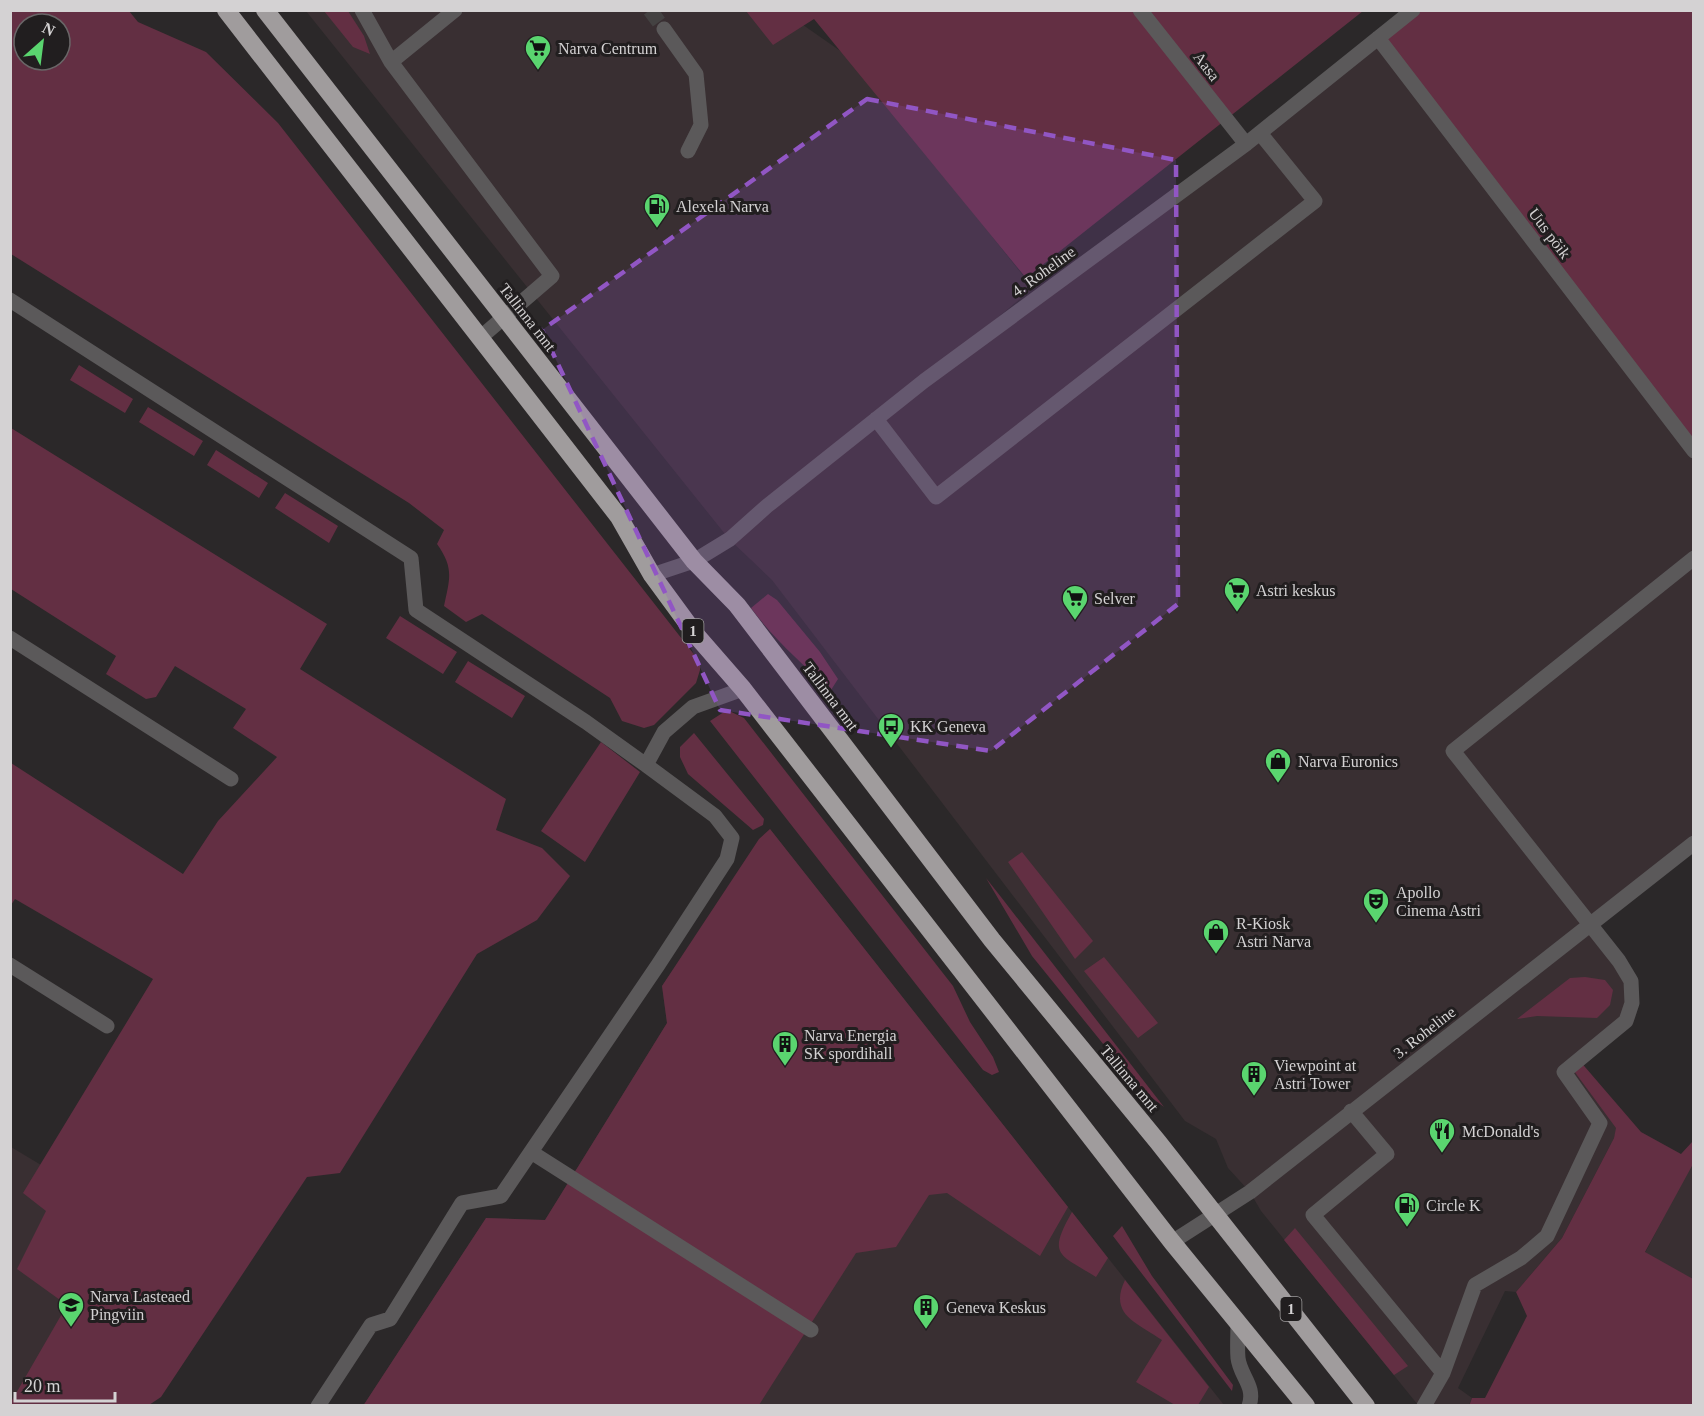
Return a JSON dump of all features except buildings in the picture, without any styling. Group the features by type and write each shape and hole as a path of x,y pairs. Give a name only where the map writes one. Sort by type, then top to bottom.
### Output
{"highway":[{"name":"1","path":"226,10 619,517 652,575 696,635 743,689 1172,1242 1306,1406"},
{"name":"Tallinna mnt","path":"265,10 694,561 737,605 992,940 1215,1214 1366,1406"}],"street":[{"path":"362,10 391,62 552,276 481,337"},
{"path":"391,62 455,10"},
{"name":"Aasa","path":"1140,10 1246,144"},
{"name":"4. Roheline","path":"652,575 694,561 729,539 784,492 924,381 1246,144 1413,10"},
{"path":"664,29 696,74 700,125 688,151"},
{"name":"Uus põik","path":"1378,38 1694,451"},
{"path":"880,417 936,497 1316,201 1260,133"},
{"path":"10,300 411,558 416,610 586,722 646,765 715,816 732,838 727,859 501,1196 462,1203 390,1319 371,1325 318,1406"},
{"path":"1424,1406 1443,1373 1475,1285 1521,1258 1547,1236 1600,1123 1564,1072 1626,1022 1632,1003 1631,981 1591,924 1453,751 1694,558"},
{"path":"10,638 231,779"},
{"path":"646,765 663,732 693,707 743,689"},
{"name":"3. Roheline","path":"1172,1242 1250,1192 1694,843"},
{"path":"10,965 107,1026"},
{"path":"1351,1111 1387,1154 1313,1215 1443,1373"},
{"path":"531,1152 810,1330"},
{"path":"1238,1323 1238,1360 1250,1385 1249,1406"}],"highlighted area":[{"path":"867,99 1176,160 1178,604 991,751 720,710 542,330"}],"shaded area":[{"path":"10,11 129,11 138,22 206,52 278,123 700,662 696,683 654,725 644,728 622,721 610,698 482,614 466,622 444,606 449,574 446,560 437,544 444,530 409,503 11,254"},
{"path":"306,11 783,11 849,57 1033,288 926,378 1378,38 1693,450 1693,843 1591,924 1631,981 1626,1021 1571,1067 1617,1128 1562,1238 1516,1292 1505,1291 1458,1388 1472,1398 1469,1405 1418,1405 1261,1211 1250,1192 1228,1168 1216,1139 1185,1121 772,580 729,539"},
{"path":"324,11 348,11 364,36 370,54 353,47"},
{"path":"746,11 1363,11 1026,278 814,19 773,45"},
{"path":"1411,11 1693,11 1693,442 1378,38"},
{"path":"79,365 133,399 125,413 70,380"},
{"path":"148,407 203,441 194,456 139,422"},
{"path":"11,428 327,624 300,669 506,799 496,830 542,848 570,876 537,920 477,954 340,1173 307,1177 161,1397 149,1405 11,1405 67,1305 17,1269 46,1211 23,1193 153,979 15,899 11,905 11,763 183,874 218,821 277,757 233,728 246,709 175,666 156,697 146,699 106,674 116,656 11,589"},
{"path":"216,450 268,483 259,498 207,465"},
{"path":"285,493 338,526 329,543 275,508"},
{"path":"768,594 777,600 820,652 838,679 831,690 779,641 751,608"},
{"path":"400,616 457,652 443,674 386,638"},
{"path":"468,661 525,696 512,718 455,682"},
{"path":"727,710 744,718 953,986 970,1022 993,1057 999,1072 992,1075 983,1070 710,721"},
{"path":"694,733 764,819 763,825 753,830 688,774 680,757 680,747"},
{"path":"601,742 640,772 585,862 541,831"},
{"path":"770,829 1224,1405 363,1406 486,1218 545,1220 667,1023 662,986"},
{"path":"770,829 1068,1207 1040,1256 947,1193 929,1195 896,1247 856,1253 759,1405 363,1406 486,1218 545,1220 667,1023 662,986 759,839"},
{"path":"1022,852 1093,941 1075,959 1008,862"},
{"path":"986,878 1164,1107 1138,1087 1032,956"},
{"path":"1104,957 1158,1023 1138,1038 1084,971"},
{"path":"1585,977 1605,980 1613,990 1610,1005 1597,1018 1537,1016 1517,1019 1570,978"},
{"path":"1579,1060 1641,1132 1681,1154 1693,1141 1693,1164 1645,1252 1693,1279 1693,1405 1469,1406 1472,1398 1485,1398 1527,1316 1516,1292 1562,1238 1614,1138 1616,1128 1571,1067"},
{"name":"Narva Lasteaed Pingviin","path":"11,1147 185,1251 11,1406"},
{"path":"1693,1161 1693,1282 1645,1253"},
{"path":"1072,1212 1108,1258 1096,1277 1066,1258 1061,1252 1060,1237"},
{"path":"1122,1226 1152,1276 1233,1385 1232,1391 1113,1236"},
{"path":"1295,1228 1408,1366 1394,1375 1284,1240"},
{"path":"1125,1280 1209,1387 1198,1405 1175,1405 1136,1382 1162,1340 1135,1323 1123,1310 1120,1302"}],"tunnel":[{"path":"650,10 664,29"}],"place":[{"name":"Narva Centrum","path":"538,71"},
{"name":"Alexela Narva","path":"657,229"},
{"name":"Astri keskus","path":"1237,613"},
{"name":"Selver","path":"1075,621"},
{"name":"KK Geneva","path":"891,749"},
{"name":"Narva Euronics","path":"1278,784"},
{"name":"Apollo Cinema Astri","path":"1376,924"},
{"name":"R-Kiosk Astri Narva","path":"1216,955"},
{"name":"Narva Energia SK spordihall","path":"785,1067"},
{"name":"Viewpoint at Astri Tower","path":"1254,1097"},
{"name":"McDonald's","path":"1442,1154"},
{"name":"Circle K","path":"1407,1228"},
{"name":"Narva Lasteaed Pingviin","path":"71,1328"},
{"name":"Geneva Keskus","path":"926,1330"}]}
